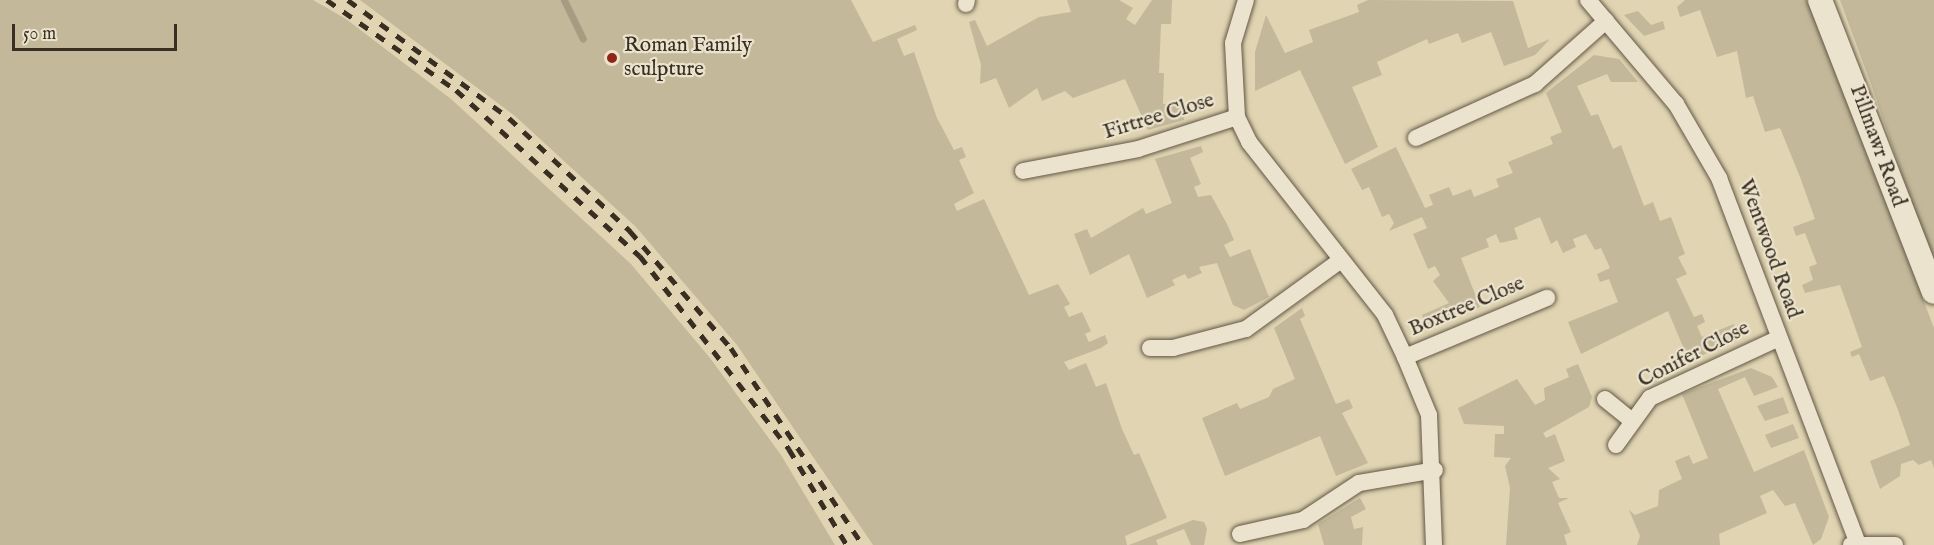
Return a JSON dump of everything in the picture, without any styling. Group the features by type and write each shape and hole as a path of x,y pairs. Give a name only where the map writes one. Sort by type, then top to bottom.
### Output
{"street":[{"path":"1245,0 1233,43 1237,117 1249,142 1385,315 1405,357 1429,415 1435,470 1434,545"},
{"name":"Wentwood Road","path":"1588,0 1676,104 1719,178 1854,543"},
{"name":"Pillmawr Road","path":"1820,0 1934,292"},
{"path":"1416,138 1535,84 1606,21"},
{"name":"Firtree Close","path":"1023,171 1138,149 1237,117"},
{"path":"1150,348 1173,348 1246,329 1341,260"},
{"name":"Boxtree Close","path":"1405,357 1547,298"},
{"name":"Conifer Close","path":"1616,446 1630,419 1650,398 1777,339"},
{"path":"1605,399 1630,419"},
{"path":"1240,534 1303,520 1359,483 1435,470"},
{"path":"1854,543 1895,545"}],"shaded area":[{"path":"0,0 313,0 346,19 451,99 631,264 710,358 781,455 835,545 0,545"},
{"path":"360,0 851,0 873,42 915,25 917,30 897,39 904,56 914,52 937,118 954,150 962,147 966,157 959,160 974,193 954,204 957,211 984,199 1029,295 1058,284 1070,304 1064,307 1069,317 1082,312 1091,331 1085,334 1089,342 1105,335 1108,343 1101,348 1064,362 1069,370 1086,363 1096,387 1106,383 1122,429 1134,455 1139,453 1167,518 1125,536 1127,545 873,545 737,345 636,227 515,116"},
{"path":"1067,0 1119,0 1133,8 1126,19 1135,25 1152,0 1172,0 1171,24 1161,24 1159,73 1164,73 1163,104 1184,105 1184,120 1148,130 1125,79 1073,98 1065,91 1042,101 1037,88 1009,108 996,78 980,84 981,65 969,22 975,20 987,46 1039,17 1071,12"},
{"path":"1368,0 1513,1 1528,48 1550,39 1535,55 1504,66 1491,32 1462,43 1458,33 1429,44 1427,39 1377,62 1382,75 1352,87 1378,147 1345,164 1300,70 1255,91 1255,52 1266,15 1285,53 1313,42 1309,30 1359,12 1357,5"},
{"path":"1685,0 1809,0 1934,328 1934,468 1931,460 1919,465 1913,460 1901,464 1900,476 1880,489 1870,461 1910,445 1898,410 1884,376 1870,381 1859,354 1852,357 1850,352 1862,347 1840,285 1805,293 1802,285 1813,280 1809,267 1817,264 1805,233 1796,236 1793,227 1815,219 1780,128 1765,132 1753,96 1746,98 1737,51 1717,57 1700,10 1680,17 1677,7"},
{"path":"1840,0 1934,0 1934,268 1872,87"},
{"path":"1638,11 1651,25 1663,21 1665,29 1644,36 1624,15"},
{"path":"1594,55 1619,59 1638,82 1611,82 1607,74 1577,86 1591,116 1598,114 1613,149 1621,145 1644,206 1653,202 1660,221 1671,217 1685,254 1678,257 1687,274 1676,279 1694,317 1702,314 1705,322 1697,326 1702,337 1734,324 1740,339 1689,361 1668,311 1581,354 1568,322 1618,302 1609,279 1600,282 1597,274 1610,268 1601,248 1595,250 1586,234 1573,239 1576,247 1563,253 1557,240 1551,244 1540,217 1514,228 1518,239 1500,243 1496,234 1486,239 1489,247 1461,258 1480,307 1428,328 1422,315 1449,303 1433,281 1440,275 1435,266 1428,269 1413,234 1427,228 1422,217 1389,231 1394,223 1389,214 1382,217 1369,187 1362,190 1351,169 1396,147 1425,208 1433,205 1429,195 1449,187 1453,196 1471,189 1474,197 1499,187 1496,179 1513,173 1508,162 1553,144 1550,137 1562,132 1546,93"},
{"path":"1201,146 1203,152 1190,158 1201,184 1194,187 1198,197 1211,195 1227,224 1234,240 1224,245 1230,257 1250,249 1269,297 1244,310 1233,305 1217,263 1199,267 1202,273 1188,279 1185,274 1172,280 1175,285 1147,298 1129,254 1090,275 1074,234 1087,229 1091,238 1143,208 1146,214 1172,203 1155,159"},
{"path":"1302,308 1305,316 1300,319 1336,404 1349,399 1353,408 1342,413 1368,463 1336,476 1320,436 1225,476 1202,418 1237,403 1240,409 1269,397 1273,389 1295,379 1274,328"},
{"path":"1578,364 1592,397 1589,407 1543,433 1546,438 1555,434 1565,461 1548,468 1560,479 1552,482 1559,498 1569,498 1558,503 1571,532 1564,535 1567,545 1506,545 1510,488 1505,466 1511,458 1494,457 1495,434 1504,434 1504,426 1464,424 1458,408 1517,379 1535,405 1545,400 1544,388 1569,377 1566,369"},
{"path":"1751,368 1772,377 1778,387 1754,396 1745,377 1718,389 1754,472 1804,450 1829,517 1821,539 1813,545 1795,503 1785,506 1773,490 1760,496 1767,513 1719,534 1720,545 1637,545 1640,536 1629,510 1635,515 1658,506 1659,490 1682,479 1675,461 1689,455 1693,464 1708,458 1682,394"},
{"path":"1783,397 1789,413 1765,421 1757,406"},
{"path":"1793,424 1799,438 1771,448 1765,435"},
{"path":"1360,498 1366,509 1351,517 1354,529 1363,527 1362,545 1324,545 1318,524"},
{"path":"1193,520 1204,522 1207,529 1204,545 1191,545 1184,529 1156,540 1158,545 1129,545"}],"waterway":[{"path":"564,0 583,39"}],"railway":[{"path":"327,0 456,90 640,256 789,449 847,545"},
{"path":"348,0 509,118 630,231 731,348 863,545"}],"place":[{"name":"Roman Family sculpture","path":"612,58"}]}
